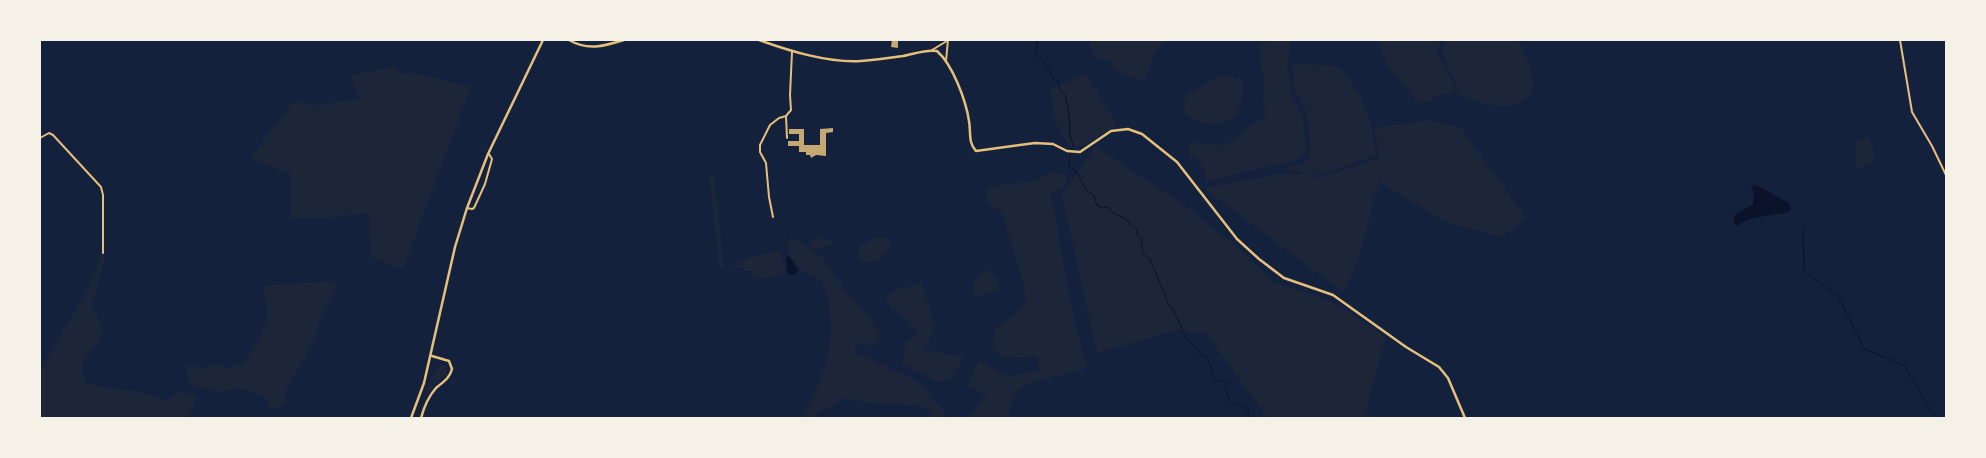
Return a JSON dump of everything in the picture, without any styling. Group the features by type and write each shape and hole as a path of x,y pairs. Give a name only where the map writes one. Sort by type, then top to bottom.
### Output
{"street":[{"path":"411,418 432,356 447,280 467,208 488,154 543,40"},
{"path":"569,40 581,46 592,48 624,40"},
{"path":"760,40 792,52 859,61 932,50 948,40"},
{"path":"946,61 948,40"},
{"path":"1900,40 1912,112 1932,146 1946,176"},
{"path":"932,50 937,51 946,61 966,105 970,122 970,139 972,147 976,151 1035,143 1053,144 1075,153 1085,150 1096,140 1111,131 1123,128 1134,130 1153,142 1177,162 1236,239 1259,259 1284,278 1333,295 1406,347 1440,367 1448,378 1465,418"},
{"path":"773,217 766,163 760,152 760,144 770,125 779,118 786,116 791,110 792,52"},
{"path":"786,116 787,138"},
{"path":"40,138 48,133 52,135 101,187 103,195 104,253"},
{"path":"467,208 474,208 485,184 492,159 491,155 488,154"},
{"path":"421,418 428,400 435,389 448,377 452,369 449,360 432,356"}],"shaded area":[{"path":"1088,40 1165,40 1155,53 1146,76 1139,81 1114,70 1111,61 1100,61 1093,54"},
{"path":"1266,40 1290,40 1291,42 1287,67 1290,78 1290,91 1303,118 1306,152 1304,156 1297,160 1207,181 1204,176 1205,171 1200,163 1189,155 1188,144 1219,145 1229,143 1236,140 1246,129 1266,115 1263,96 1264,79 1259,58 1261,47"},
{"path":"1377,40 1441,40 1437,53 1453,83 1454,93 1438,94 1430,102 1418,103 1388,66"},
{"path":"1445,40 1519,40 1532,73 1533,84 1531,94 1516,104 1499,106 1482,103 1457,94 1454,80 1444,55"},
{"path":"1296,63 1334,66 1342,70 1362,99 1371,124 1376,155 1323,175 1311,175 1290,170 1288,166 1302,165 1310,156 1308,124 1304,106 1293,87 1294,79 1291,66"},
{"path":"396,67 399,74 415,73 471,87 403,269 371,257 369,213 325,218 290,218 291,174 250,158 293,102 316,105 359,99 351,75"},
{"path":"1086,74 1117,125 1082,146 1069,146 1057,127 1050,89"},
{"path":"1228,75 1235,79 1240,77 1243,79 1243,96 1237,114 1220,125 1201,122 1185,114 1184,97 1205,83"},
{"path":"1430,120 1461,128 1526,218 1501,237 1442,221 1379,181 1360,255 1344,293 1204,188 1278,174 1303,174 1320,178 1380,158 1374,128"},
{"path":"1869,137 1876,161 1856,169 1856,142"},
{"path":"1095,147 1175,198 1245,253 1272,281 1337,304 1386,338 1366,409 1370,418 1268,418 1206,334 1178,330 1097,353 1062,195"},
{"path":"1051,172 1067,175 1064,187 1051,193 1074,319 1087,368 1026,384 1017,391 1009,413 1010,418 967,418 987,394 967,386 979,361 1009,377 1038,370 1040,373 1037,356 1003,358 993,347 996,327 1026,306 1024,286 1002,213 986,203 988,190 998,185 1034,182"},
{"path":"714,175 724,268 720,269 709,176"},
{"path":"1754,184 1789,203 1791,208 1789,212 1754,218 1737,226 1734,223 1734,216 1753,205 1754,193 1751,189"},
{"path":"792,237 821,256 845,290 869,316 882,337 874,346 856,343 855,352 915,380 927,389 928,396 940,406 948,418 934,418 926,409 915,405 871,403 845,398 809,418 803,418 819,384 824,368 830,336 830,319 823,282 800,269 788,252 788,243"},
{"path":"819,237 819,239 833,241 832,244 814,249 807,244 814,238"},
{"path":"874,238 887,238 891,243 887,252 876,262 865,262 858,255 860,245"},
{"path":"780,251 785,272 773,277 753,279 752,271 745,271 743,268 734,269 734,266 752,256"},
{"path":"101,253 106,255 92,304 94,312 102,324 103,332 98,344 85,357 83,373 87,384 153,395 166,401 181,391 197,396 189,418 40,418 40,371 85,294 96,270"},
{"path":"789,255 798,270 795,275 790,275 787,271 786,258"},
{"path":"990,270 1000,282 997,289 980,298 972,289 978,276"},
{"path":"334,281 337,287 319,323 316,337 285,392 286,402 275,408 269,408 266,398 253,392 235,388 219,393 188,383 186,366 206,368 216,364 227,368 244,363 254,348 268,318 263,286"},
{"path":"922,284 936,327 923,349 964,357 950,380 937,381 902,364 905,342 918,332 900,313 892,309 885,296 897,289"},
{"path":"440,364 446,366 446,375 437,381 424,398 431,378"}],"building":[{"path":"892,40 898,40 898,48 891,47"},
{"path":"833,128 833,132 826,133 826,156 816,155 811,158 810,155 806,155 806,152 799,152 799,146 788,146 788,141 799,141 799,134 789,134 789,129 804,129 804,145 820,145 820,129"}],"waterway":[{"path":"1038,40 1035,53 1047,66 1054,80 1058,82 1060,90 1065,95 1068,108 1069,133 1073,144 1069,162 1070,168 1076,171 1087,191 1093,194 1097,205 1102,208 1108,207 1113,213 1129,221 1130,225 1137,229 1137,235 1142,240 1143,251 1150,259 1168,303 1187,339 1201,356 1207,357 1215,378 1229,383 1225,388 1229,400 1248,409 1249,418"},
{"path":"1803,228 1804,271 1838,297 1864,349 1904,365 1930,409 1939,418"}]}
